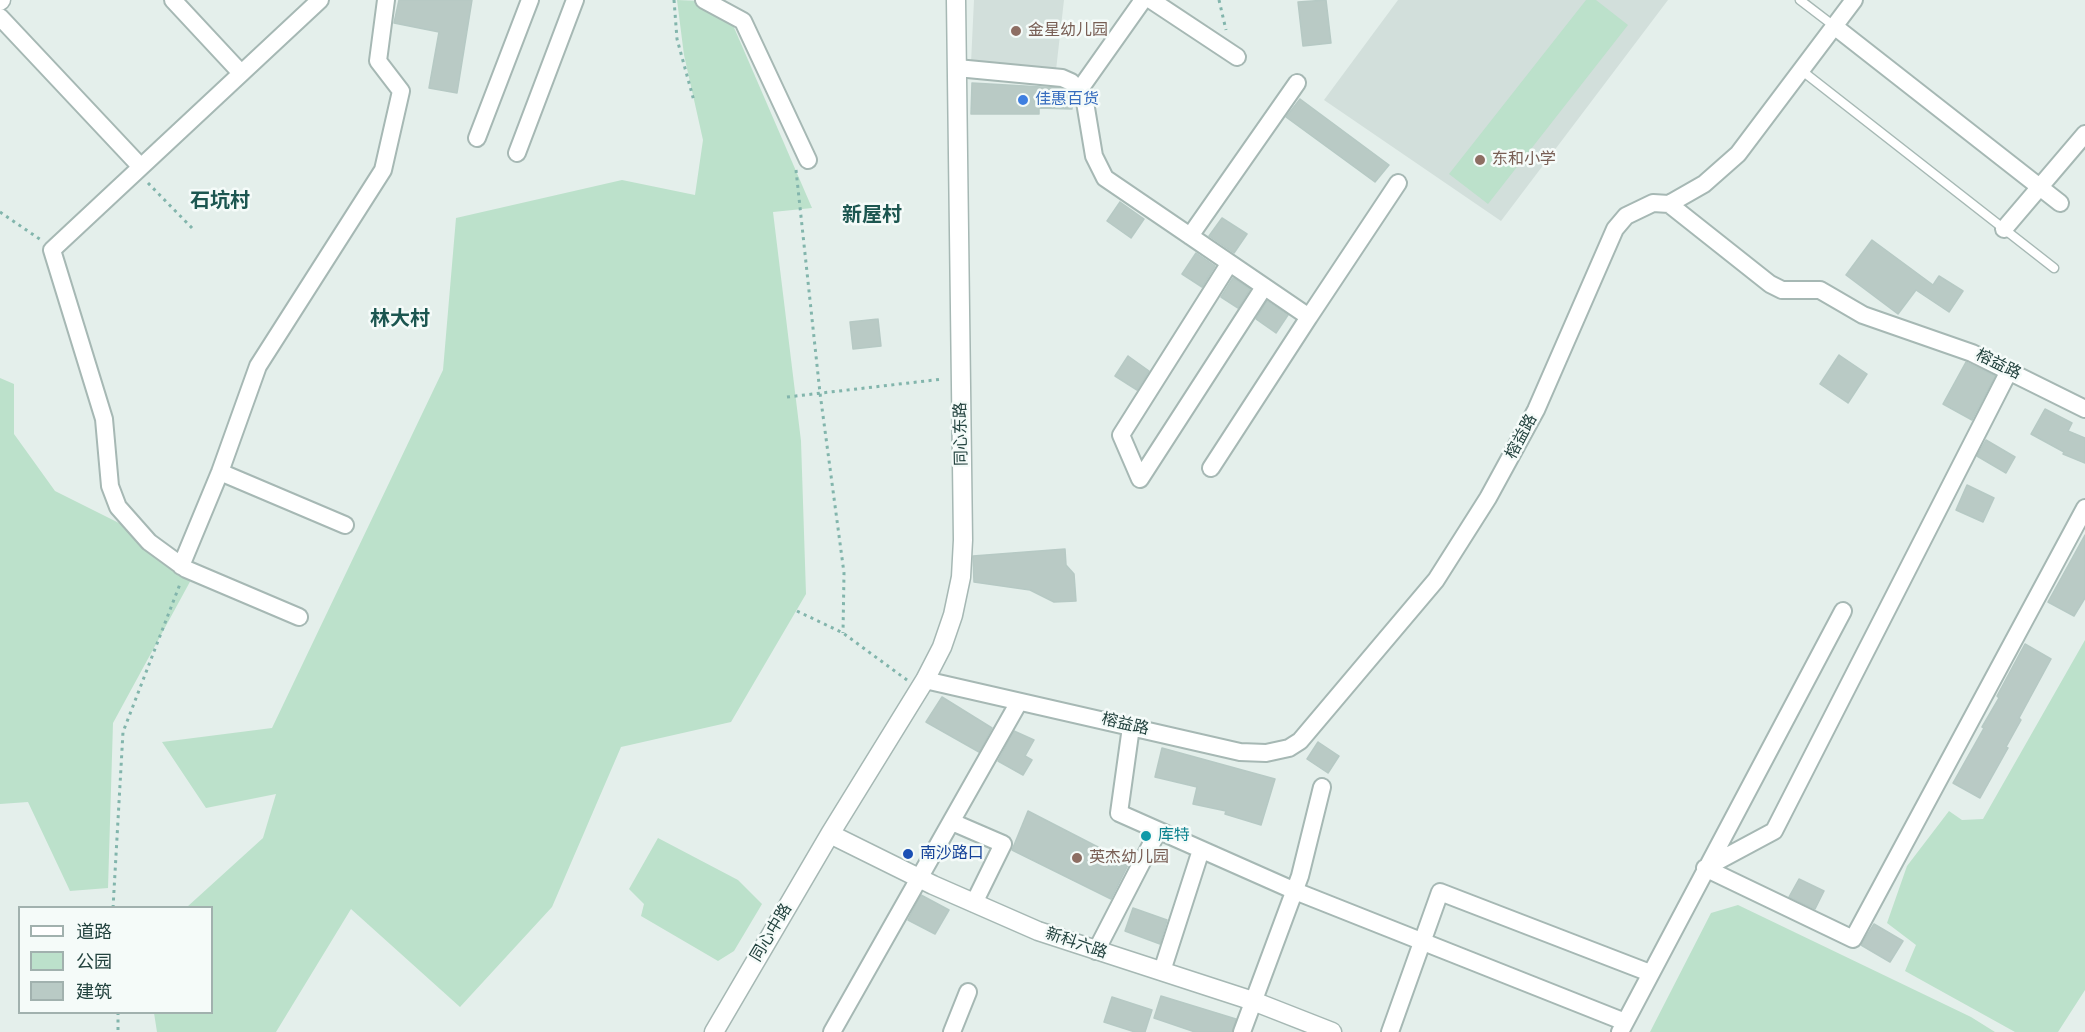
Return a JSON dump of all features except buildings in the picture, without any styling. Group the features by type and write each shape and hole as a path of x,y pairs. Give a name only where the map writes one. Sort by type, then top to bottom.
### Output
{"street":[{"path":"173,0 241,73"},
{"path":"299,617 183,567 132,526 112,497 104,419 52,250 320,0"},
{"path":"183,567 258,366 383,170 401,91 378,61 386,0"},
{"path":"477,138 530,0"},
{"path":"517,153 575,0"},
{"path":"704,0 743,21 808,160"},
{"name":"同心东路","path":"830,834 922,684 942,647 953,615 961,577 963,540 956,0"},
{"path":"1080,89 1143,0"},
{"path":"1151,0 1234,56"},
{"path":"1669,204 1687,196 1723,170 1738,154 1854,0"},
{"path":"0,17 139,169"},
{"path":"1834,26 2060,203"},
{"path":"957,68 1062,78 1080,89 1086,104 1094,156 1105,178 1309,317"},
{"path":"1190,236 1297,83"},
{"path":"2004,229 2085,134"},
{"path":"1210,468 1398,183"},
{"name":"榕益路","path":"922,684 1019,702 1240,752 1266,753 1289,748 1300,741 1436,580 1488,498 1536,411 1615,229 1638,207 1653,203 1669,204 1770,284 1782,290 1795,292 1820,290 1863,315 1940,340 2085,409"},
{"path":"1229,264 1120,435 1140,479 1264,287"},
{"path":"1705,868 1774,831 2009,371"},
{"path":"220,472 345,525"},
{"path":"1705,868 1853,939 2085,508"},
{"path":"1131,727 1119,813 1294,891 1422,941 1622,1027 1843,611"},
{"path":"832,1032 1019,702"},
{"path":"1242,1032 1294,891 1322,787"},
{"path":"952,822 1003,844 974,903"},
{"path":"1096,951 1158,831"},
{"name":"新科六路","path":"830,834 974,903 1096,951 1253,1001 1332,1032"},
{"name":"同心中路","path":"714,1032 830,834"},
{"path":"1162,971 1201,850"},
{"path":"1390,1032 1440,892 1650,973"},
{"path":"952,1032 968,992"}],"lane":[{"path":"1800,0 1834,26"},
{"path":"1801,70 2054,268"}],"path":[{"path":"674,0 677,39 694,101"},
{"path":"1219,0 1234,56"},
{"path":"808,160 796,170 820,393 844,573 843,633"},
{"path":"139,169 192,228"},
{"path":"0,212 52,250"},
{"path":"787,397 961,377"},
{"path":"113,906 123,732 183,567"},
{"path":"797,611 843,633 922,684"},
{"path":"118,1014 118,1032"}],"shaded area":[{"name":"金星幼儿园","path":"974,0 1064,0 1056,70 971,63"},
{"name":"东和小学","path":"1398,0 1668,0 1501,221 1324,100"}],"green space":[{"path":"677,0 723,2 812,208 773,212 801,441 806,594 731,722 621,747 552,907 460,1007 351,909 276,1032 157,1032 154,1014 213,1014 213,906 188,906 263,838 276,794 206,808 162,742 272,728 443,370 456,218 622,180 695,195 703,140 684,55"},
{"path":"1586,0 1596,0 1628,25 1488,204 1449,174"},
{"path":"0,378 14,384 14,434 55,491 181,554 198,567 113,723 108,888 70,891 28,802 0,804"},
{"path":"2085,640 2085,990 2058,1032 2015,1032 1905,971 1916,945 1887,923 1907,866 1949,811 1962,820 1983,819"},
{"path":"658,838 738,880 762,904 734,951 718,961 641,916 644,904 629,889"},
{"path":"1738,905 1971,1017 1995,1032 1650,1032 1711,913"}],"place":[{"name":"金星幼儿园","path":"1016,31"},
{"name":"佳惠百货","path":"1023,100"},
{"name":"东和小学","path":"1480,160"},
{"name":"库特","path":"1146,836"},
{"name":"南沙路口","path":"908,854"},
{"name":"英杰幼儿园","path":"1077,858"}],"district":[{"name":"石坑村","path":"220,202"},
{"name":"新屋村","path":"872,216"},
{"name":"林大村","path":"400,320"}]}
